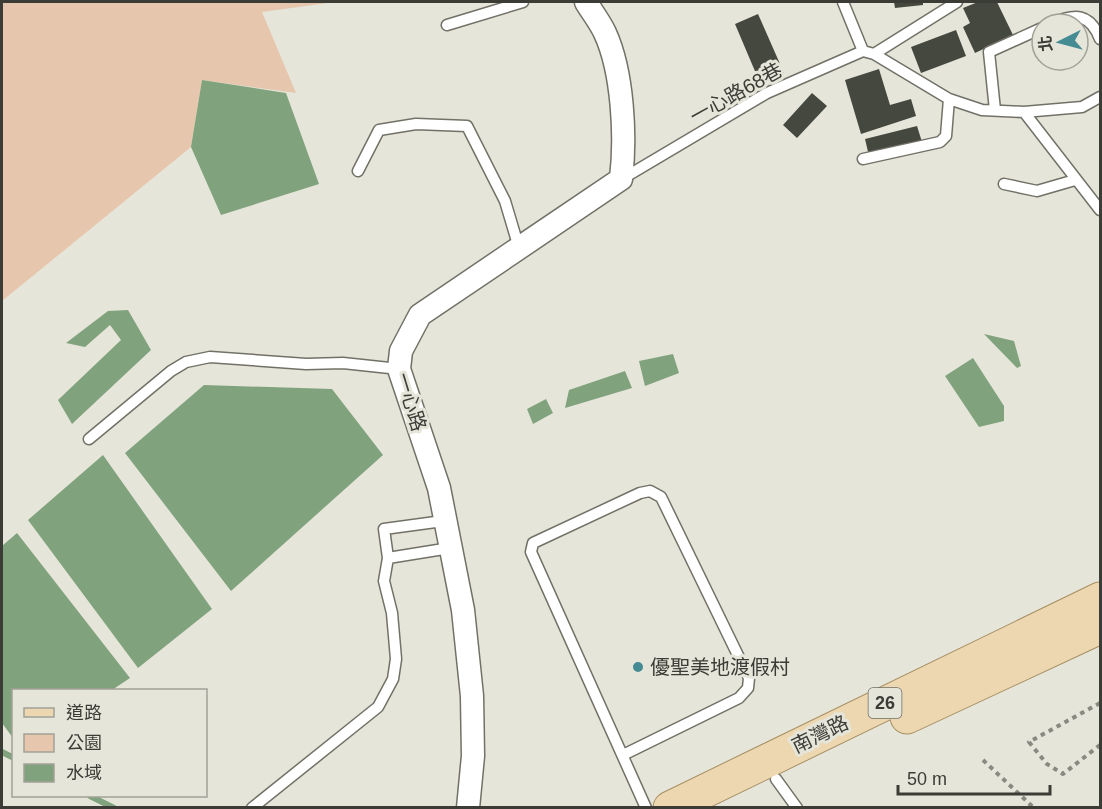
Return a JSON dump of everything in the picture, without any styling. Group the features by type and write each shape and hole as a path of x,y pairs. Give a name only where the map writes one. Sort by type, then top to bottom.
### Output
{"main road":[{"name":"南灣路","path":"670,807 1101,599"},
{"name":"南灣路","path":"719,807 1101,627"}],"street":[{"path":"586,2 605,33 613,57 624,154 621,179"},
{"name":"一心路","path":"468,807 472,756 472,696 463,610 443,521 439,488 399,369 401,351 420,315 621,179"}],"lane":[{"path":"447,25 523,2"},
{"path":"843,2 868,52 949,99 982,110 1024,112 1082,107 1101,97"},
{"name":"一心路68巷","path":"621,179 767,93 868,52 957,2"},
{"path":"1090,21 1096,27 1101,39"},
{"path":"995,110 989,52 1030,33"},
{"path":"863,159 940,142 946,136 949,99"},
{"path":"1024,112 1075,180 1101,210"},
{"path":"358,171 379,130 416,124 467,126 505,201 519,248"},
{"path":"1004,184 1037,191 1075,180"},
{"path":"89,439 171,371 186,362 210,357 306,364 343,363 399,369"},
{"path":"623,754 739,698 748,688 749,678 661,497 650,491 640,493 533,543 531,552 646,807"},
{"path":"252,807 378,707 393,680 396,659 392,613 384,581 388,558 384,529 443,521"},
{"path":"388,558 450,548"},
{"path":"776,779 797,807"}],"path":[{"path":"1101,703 1029,742 1047,764 1063,774 1101,745"},
{"path":"983,760 1034,807"}],"green space":[{"path":"2,2 335,2 262,12 296,93 202,80 191,147 2,301"}],"water":[{"path":"202,80 286,93 319,184 221,215 191,147"},
{"path":"128,310 151,350 72,424 58,400 121,340 110,325 85,347 66,343 108,311"},
{"path":"984,334 1014,341 1021,366 1017,368"},
{"path":"673,354 679,373 645,386 639,361"},
{"path":"973,358 1004,406 1004,421 979,427 945,376"},
{"path":"625,371 632,388 565,408 569,390"},
{"path":"204,385 332,389 383,455 231,591 125,453"},
{"path":"546,399 553,413 533,424 527,409"},
{"path":"103,455 212,609 138,668 28,520"},
{"path":"17,533 130,678 114,689 12,689 12,737 2,723 2,546"}],"building":[{"path":"894,2 923,2 923,5 895,8"},
{"path":"978,2 997,2 1013,35 975,53 963,27 970,23 963,8"},
{"path":"758,14 784,73 760,83 735,24"},
{"path":"956,30 966,56 921,73 911,47"},
{"path":"879,69 890,105 911,99 916,116 861,134 845,80"},
{"path":"812,93 827,106 797,138 783,125"},
{"path":"917,126 922,142 869,156 865,139"}],"waterway":[{"path":"2,752 12,757"},
{"path":"92,797 114,808"}],"place":[{"name":"優聖美地渡假村","path":"638,667"}]}
